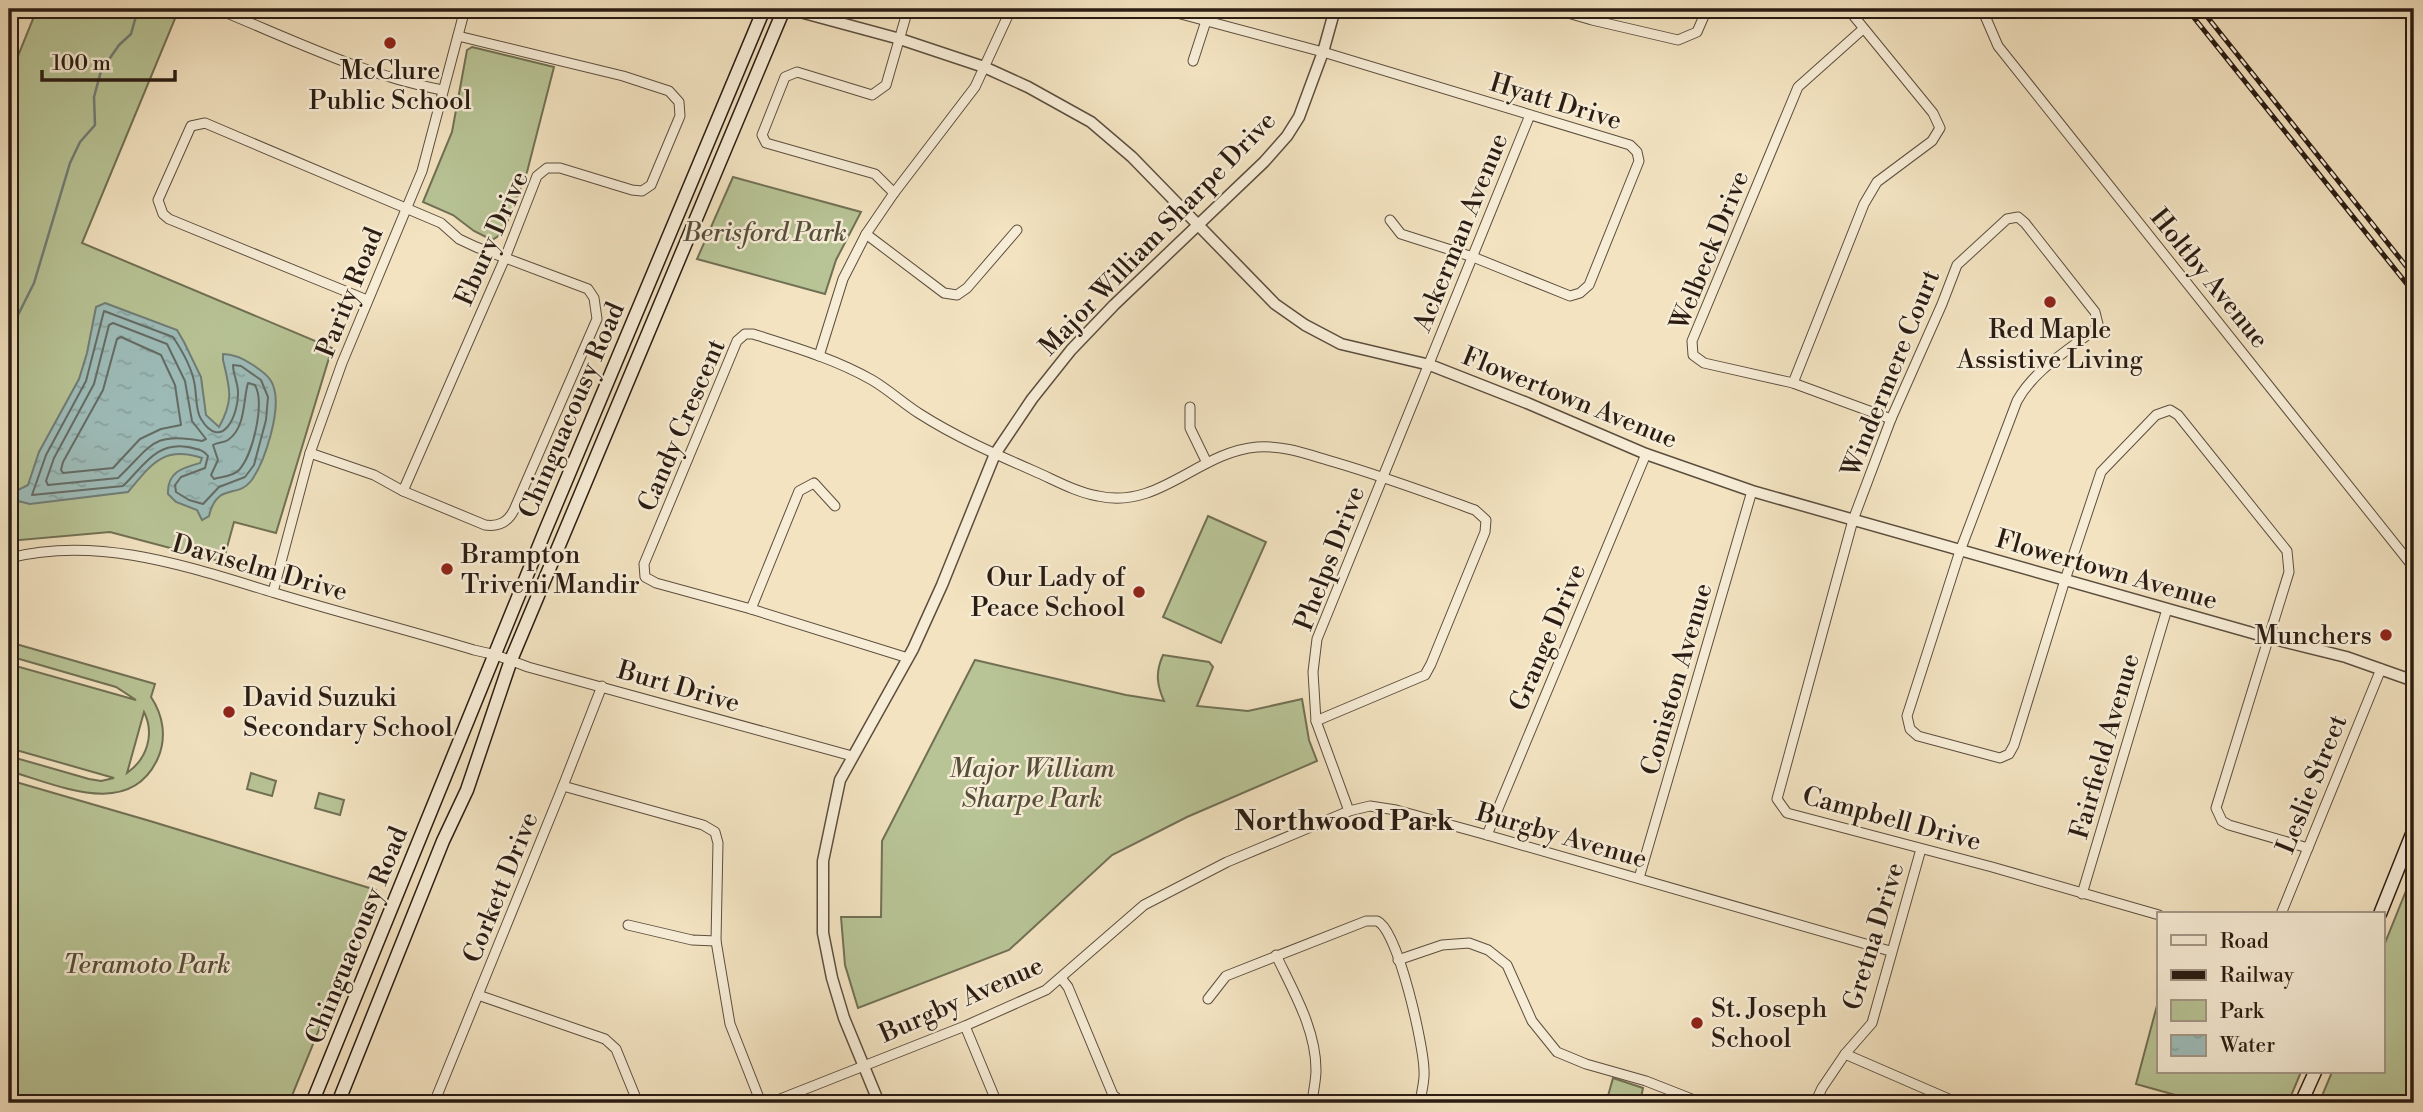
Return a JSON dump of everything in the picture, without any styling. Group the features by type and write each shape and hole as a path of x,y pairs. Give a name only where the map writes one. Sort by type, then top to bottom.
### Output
{"main road":[{"name":"Chinguacousy Road","path":"312,1103 550,519 764,9"},
{"name":"Chinguacousy Road","path":"338,1103 443,841 467,790 511,660 786,9"},
{"path":"2381,912 2414,829"},
{"path":"2301,1103 2314,1074"}],"street":[{"path":"217,9 365,70 404,83 442,90"},
{"name":"Parity Road","path":"273,593 310,453 367,300 422,172 465,9"},
{"name":"Flowertown Avenue","path":"786,9 900,39 984,67 1028,87 1091,122 1132,157 1275,304 1305,325 1341,344 1430,365 1646,454 1752,491 2270,638 2346,657 2414,681"},
{"path":"894,193 875,174 766,142 762,135 785,77 797,72 872,95 880,92 886,85 908,9"},
{"path":"819,355 843,279 866,234 975,87 1011,9"},
{"name":"Hyatt Drive","path":"1162,9 1323,52 1630,145 1637,152 1639,161 1634,174 1588,285 1580,293 1570,296 1473,257"},
{"name":"Major William Sharpe Drive","path":"879,1103 836,991 823,933 823,861 840,780 908,658 942,585 995,454 1032,399 1071,350 1114,305 1264,162 1287,136 1299,117 1323,52 1335,9"},
{"path":"1554,9 1678,40 1697,32 1707,9"},
{"path":"1592,20 1596,9"},
{"path":"1793,383 1864,204 1877,182 1932,141 1940,128 1933,113 1848,9"},
{"name":"Holtby Avenue","path":"1983,9 1998,46 2414,568"},
{"path":"1193,61 1206,21"},
{"name":"Welbeck Drive","path":"1863,29 1798,87 1692,341 1693,355 1704,363 1793,383 1891,419"},
{"name":"Ebury Drive","path":"403,491 505,258 537,176 547,168 560,168 642,191 650,185 681,109 679,102 669,91 649,84 458,36"},
{"name":"Ackerman Avenue","path":"1430,365 1530,115"},
{"path":"310,453 374,475 403,491 492,526 499,525 511,516 520,497 597,319 597,308 588,289 468,243 441,223 205,123 195,124 187,130 158,200 163,214 169,219 367,300"},
{"name":"Windermere Court","path":"1853,520 1891,419 1957,265 2007,219 2018,217 2095,312 2098,324 2094,331 2026,384 2017,401 1960,551"},
{"path":"1390,220 1401,234 1473,257"},
{"path":"866,234 944,293 957,295 967,288 1017,230"},
{"name":"Candy Crescent","path":"908,658 751,609 656,583 645,577 644,564 737,341 745,334 754,334 819,355 873,381 921,415 995,454 1081,492 1120,500 1150,493 1222,456 1256,447 1283,447 1383,477 1475,510 1486,520 1485,532 1425,675 1316,721"},
{"name":"Phelps Drive","path":"1349,811 1316,721 1313,671 1317,639 1430,365"},
{"path":"1190,407 1190,428 1208,463"},
{"path":"1960,551 1908,716 1910,729 1917,736 2000,758 2009,754 2014,746 2101,472 2157,415 2169,410 2178,415 2287,551 2289,572 2216,808 2222,821 2229,825 2308,848"},
{"name":"Grange Drive","path":"1487,835 1646,454"},
{"path":"751,609 799,491 814,484 835,506"},
{"name":"Coniston Avenue","path":"1639,878 1752,491"},
{"name":"Campbell Drive","path":"1853,520 1777,799 1787,813 1992,867 2157,914"},
{"name":"Daviselm Drive","path":"9,558 40,551 115,552 181,565 496,655"},
{"name":"Fairfield Avenue","path":"2082,894 2167,609"},
{"name":"Burt Drive","path":"496,655 528,667 852,756"},
{"name":"Leslie Street","path":"2282,912 2381,669"},
{"name":"Corkett Drive","path":"435,1101 602,686"},
{"path":"564,786 703,825 715,832 718,843 716,941 730,1024 761,1103"},
{"name":"Burgby Avenue","path":"770,1103 965,1026 1046,990 1143,905 1227,862 1349,811 1370,806 1487,835 1890,951"},
{"name":"Gretna Drive","path":"1815,1103 1845,1054 1872,1023 1890,951 1921,849"},
{"path":"1208,999 1226,976 1366,921 1377,921 1384,926 1398,960 1420,1035 1424,1073 1420,1103"},
{"path":"628,925 692,940 716,941"},
{"path":"1398,960 1442,945 1468,943 1488,950 1507,965 1532,1021 1557,1052 1586,1064 1646,1081 1700,1103"},
{"path":"1276,955 1309,1026 1317,1072 1312,1103"},
{"path":"1061,978 1068,987 1113,1095 1123,1103"},
{"path":"478,995 605,1039 616,1049 638,1103"},
{"path":"965,1026 997,1103"},
{"path":"1845,1054 1935,1099 1958,1103"},
{"path":"435,1101 450,1103"}],"green space":[{"path":"37,9 179,9 82,243 332,348 276,533 234,522 223,562 110,532 9,541 9,78"},
{"path":"472,47 554,67 527,172 503,233 492,240 474,231 453,215 423,202 452,132 467,50"},
{"name":"Berisford Park","path":"733,177 861,212 836,260 825,294 697,259"},
{"path":"1208,516 1266,542 1221,643 1163,617"},
{"path":"9,642 155,684 151,697 161,719 163,734 158,758 145,777 130,788 111,793 91,793 9,771 9,756 89,779 101,781 114,778 9,748 9,664 136,700 116,687 9,656","holes":["144,712 147,720 147,746 140,761 127,773"]},
{"name":"Major William Sharpe Park","path":"1163,655 1209,662 1213,667 1197,706 1248,711 1302,699 1309,740 1317,761 1187,817 1112,855 1009,950 858,1008 845,965 841,917 881,917 882,841 975,660 1126,695 1164,701 1158,679"},
{"path":"251,773 276,781 272,796 247,789"},
{"name":"Teramoto Park","path":"9,780 376,890 289,1103 9,1103"},
{"path":"319,793 344,800 340,815 315,808"},
{"path":"2414,871 2414,1103 2319,1103 2331,1074 2384,1074 2384,946"},
{"path":"2157,1005 2157,1074 2300,1074 2288,1103 2204,1103 2136,1084"},
{"path":"1613,1078 1643,1088 1640,1103 1606,1103"}],"water":[{"path":"105,303 177,330 201,377 206,415 219,427 229,402 223,354 250,363 273,384 276,398 273,423 256,472 246,486 217,499 209,516 202,520 197,510 176,502 168,494 170,481 177,472 200,463 202,458 189,455 177,454 159,460 128,492 30,504 18,501 12,493 28,485 39,452 79,379 96,307"}],"waterway":[{"path":"9,333 34,283 70,163 80,142 95,125 94,97 101,71 119,45 131,34 138,9"}],"railway":[{"path":"2187,9 2414,293"},
{"path":"2201,9 2414,276"}],"place":[{"name":"McClure Public School","path":"390,43"},
{"name":"Red Maple Assistive Living","path":"2050,302"},
{"name":"Brampton Triveni Mandir","path":"447,569"},
{"name":"Our Lady of Peace School","path":"1139,592"},
{"name":"Munchers","path":"2386,635"},
{"name":"David Suzuki Secondary School","path":"229,712"},
{"name":"St. Joseph School","path":"1697,1023"}],"district":[{"name":"Northwood Park","path":"1344,820"}]}
